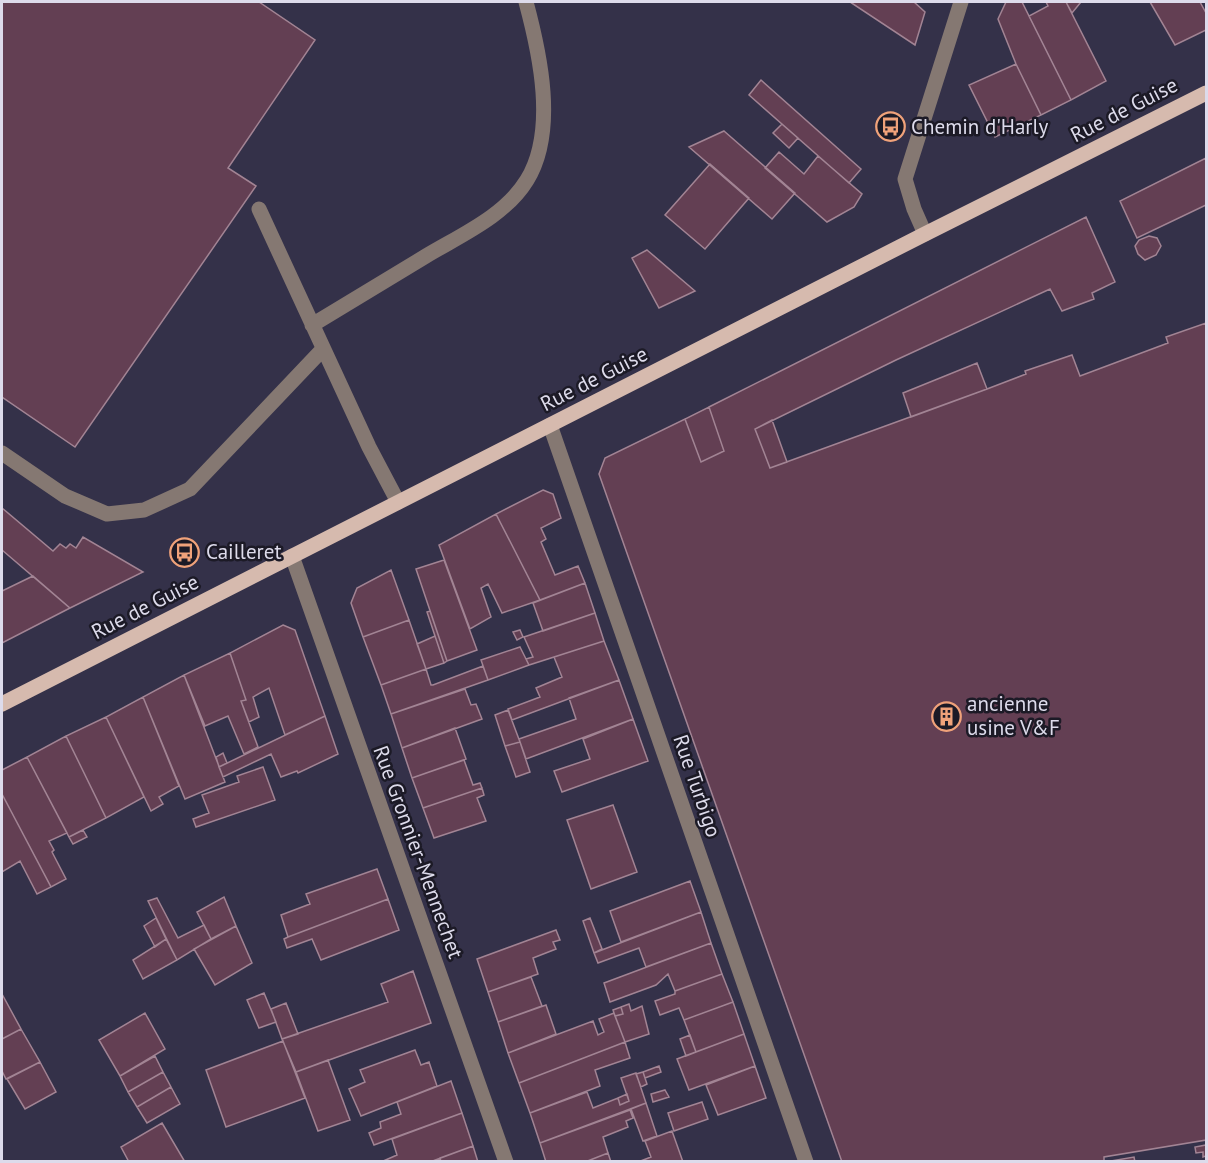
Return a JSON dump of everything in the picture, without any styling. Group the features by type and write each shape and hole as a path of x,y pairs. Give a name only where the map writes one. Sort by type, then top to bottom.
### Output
{"main road":[{"name":"Rue de Guise","path":"2,704 924,234 1206,93"}],"street":[{"path":"312,325 499,212 527,180 538,155 545,112 536,39 526,2"},
{"path":"924,234 904,179 962,2"},
{"path":"259,209 369,447 398,502"},
{"path":"2,453 65,496 107,514 144,510 190,489 323,349"},
{"name":"Rue Turbigo","path":"550,425 806,1161"},
{"name":"Rue Gronnier-Mennechet","path":"292,556 506,1161"}],"building":[{"path":"2,2 259,2 315,40 228,168 256,186 75,447 2,397"},
{"path":"850,2 914,2 925,12 915,45"},
{"path":"1006,2 1022,2 1071,100 1041,115 1016,64 998,19"},
{"path":"1046,2 1066,2 1106,81 1071,100 1029,16 1048,6"},
{"path":"1066,2 1081,2 1072,13"},
{"path":"1150,2 1200,2 1206,13 1206,30 1175,45"},
{"path":"1016,64 1041,115 995,137 969,85"},
{"path":"761,80 861,169 849,183 749,95"},
{"path":"782,124 798,138 789,148 773,133"},
{"path":"724,131 795,193 772,219 689,147"},
{"path":"779,152 804,174 818,156 862,194 854,207 827,222 765,168"},
{"path":"1206,158 1206,205 1137,238 1120,201"},
{"path":"710,164 749,198 705,249 665,215"},
{"name":"ancienne usine V&F","path":"1086,217 1115,282 1092,293 1094,299 1062,311 1050,289 896,360 755,429 770,468 987,389 1026,374 1025,371 1072,355 1080,376 1168,343 1166,337 1206,323 1206,1140 1104,1157 1104,1162 842,1162 599,474 605,458 685,419 701,462 724,451 709,407"},
{"path":"1149,236 1157,238 1161,246 1156,255 1145,260 1138,254 1135,246 1139,240"},
{"path":"647,250 695,291 659,308 632,258"},
{"path":"977,363 987,389 911,417 903,393"},
{"path":"709,407 724,451 701,462 685,419"},
{"path":"772,420 787,462 770,468 755,429"},
{"path":"543,490 553,494 561,518 541,528 546,539 541,542 555,575 578,566 585,583 540,600 496,514"},
{"path":"2,508 53,551 60,544 66,548 70,544 76,548 83,537 143,572 70,608 2,550"},
{"path":"496,514 540,600 502,613 488,584 481,588 491,617 470,629 439,545"},
{"path":"444,560 477,650 447,661 416,569"},
{"path":"391,570 409,620 363,637 351,603 357,588"},
{"path":"33,576 70,608 2,643 2,591"},
{"path":"585,583 595,613 543,631 533,603"},
{"path":"430,611 447,661 444,663 427,612"},
{"path":"595,613 604,641 529,665 526,659 533,657 524,637"},
{"path":"409,620 426,669 381,685 363,637"},
{"path":"283,625 295,630 325,716 285,735 269,688 253,697 259,717 249,722 241,701 246,700 230,653"},
{"path":"520,630 523,637 517,640 513,632"},
{"path":"435,636 444,663 426,669 417,644"},
{"path":"604,641 619,680 512,720 508,709 540,697 536,688 562,677 554,657"},
{"path":"520,647 529,665 488,680 481,660"},
{"path":"230,653 246,700 241,701 258,747 244,754 228,716 205,726 184,675"},
{"path":"483,666 488,680 391,714 381,685 426,669 431,685 433,685"},
{"path":"184,675 225,782 185,799 143,697"},
{"path":"619,680 633,719 526,759 519,739 576,719 569,698"},
{"path":"465,689 471,705 476,704 482,719 402,748 391,714"},
{"path":"143,697 179,786 159,797 163,804 151,811 106,717"},
{"path":"508,710 520,742 505,746 495,715"},
{"path":"325,716 338,754 298,773 297,771 281,777 271,754 223,777 219,767"},
{"path":"106,717 144,797 106,818 66,736"},
{"path":"633,719 648,761 562,792 554,771 590,759 583,739"},
{"path":"455,728 466,759 412,778 402,748"},
{"path":"66,736 106,818 69,837 27,757"},
{"path":"520,742 530,772 516,777 505,746"},
{"path":"223,753 227,763 219,767 216,757"},
{"path":"27,757 67,833 49,841 66,879 51,887 2,794 2,770"},
{"path":"464,760 473,785 480,783 482,788 423,808 412,778"},
{"path":"263,767 275,800 196,827 193,819 209,813 202,795 239,782 237,776"},
{"path":"482,788 484,795 477,798 486,821 434,838 423,808"},
{"path":"2,794 51,887 37,894 20,861 2,872"},
{"path":"613,805 637,872 591,889 567,820"},
{"path":"83,830 87,837 73,844 69,837"},
{"path":"377,869 388,899 288,937 281,915 310,904 306,894"},
{"path":"690,881 701,912 621,942 610,911"},
{"path":"224,897 236,926 211,939 197,912"},
{"path":"157,898 178,938 204,925 211,939 177,960 148,901"},
{"path":"388,899 399,930 321,960 312,939 287,948 284,939 288,937"},
{"path":"701,912 711,943 646,967 639,948 598,963 594,953"},
{"path":"156,918 166,939 155,947 144,926"},
{"path":"590,918 602,949 594,953 583,921"},
{"path":"236,926 252,963 215,985 194,949"},
{"path":"556,930 560,940 553,942 556,949 533,958 538,974 488,992 477,959"},
{"path":"166,939 177,960 143,979 133,960"},
{"path":"711,943 722,974 675,991 668,974 656,985 610,1002 604,983"},
{"path":"413,971 431,1023 296,1072 282,1039 388,1002 381,984"},
{"path":"722,974 733,1002 684,1020 679,1008 660,1015 655,1001"},
{"path":"531,977 542,1006 498,1022 488,992"},
{"path":"264,993 276,1022 259,1028 247,1000"},
{"path":"2,994 21,1029 2,1039"},
{"path":"733,1002 744,1034 696,1052 684,1020"},
{"path":"286,1003 298,1034 282,1039 271,1009"},
{"path":"629,1004 631,1011 642,1006 649,1034 625,1042 615,1016 623,1014 621,1007"},
{"path":"546,1005 556,1034 508,1053 498,1022"},
{"path":"621,1007 623,1014 615,1016 613,1010"},
{"path":"145,1013 165,1049 120,1076 99,1040"},
{"path":"614,1013 625,1042 519,1083 508,1053 593,1021 598,1035 604,1032 599,1019"},
{"path":"21,1029 40,1062 6,1079 2,1071 2,1039"},
{"path":"744,1034 755,1066 689,1090 677,1059"},
{"path":"690,1035 696,1052 686,1056 680,1039"},
{"path":"283,1041 305,1098 226,1127 206,1070"},
{"path":"625,1042 630,1058 595,1070 600,1086 530,1113 519,1083"},
{"path":"415,1050 421,1065 429,1062 437,1086 361,1116 349,1089 365,1082 360,1070"},
{"path":"155,1056 163,1072 128,1092 120,1076"},
{"path":"328,1060 350,1120 318,1131 296,1072"},
{"path":"40,1062 56,1092 25,1109 7,1079"},
{"path":"659,1066 661,1072 645,1078 643,1072"},
{"path":"755,1066 766,1098 718,1115 706,1085"},
{"path":"163,1072 171,1087 137,1107 128,1092"},
{"path":"643,1072 647,1084 641,1087 636,1074"},
{"path":"636,1073 646,1103 540,1143 530,1113 587,1092 593,1108 618,1098 620,1105 629,1101 621,1078"},
{"path":"451,1081 462,1113 374,1145 369,1133 381,1128 380,1122 401,1114 397,1102"},
{"path":"171,1087 180,1104 147,1123 137,1107"},
{"path":"665,1090 669,1097 653,1102 651,1094"},
{"path":"627,1094 629,1101 620,1105 618,1098"},
{"path":"702,1102 708,1119 674,1131 668,1113"},
{"path":"646,1103 657,1136 643,1141 631,1109"},
{"path":"630,1110 633,1118 626,1121 628,1127 603,1137 608,1153 585,1162 546,1162 540,1143"},
{"path":"462,1113 473,1146 430,1162 381,1162 397,1155 392,1139"},
{"path":"162,1123 185,1162 129,1162 121,1147"},
{"path":"672,1131 683,1162 638,1162 651,1157 645,1141"},
{"path":"1206,1145 1206,1156 1203,1157 1203,1152 1196,1153 1195,1147"},
{"path":"473,1146 478,1162 441,1162 440,1158"},
{"path":"608,1153 611,1162 585,1162"},
{"path":"1134,1157 1135,1162 1105,1162"}],"place":[{"name":"Chemin d'Harly","path":"890,127"},
{"name":"Cailleret","path":"185,552"},
{"name":"ancienne usine V&F","path":"946,716"}]}
